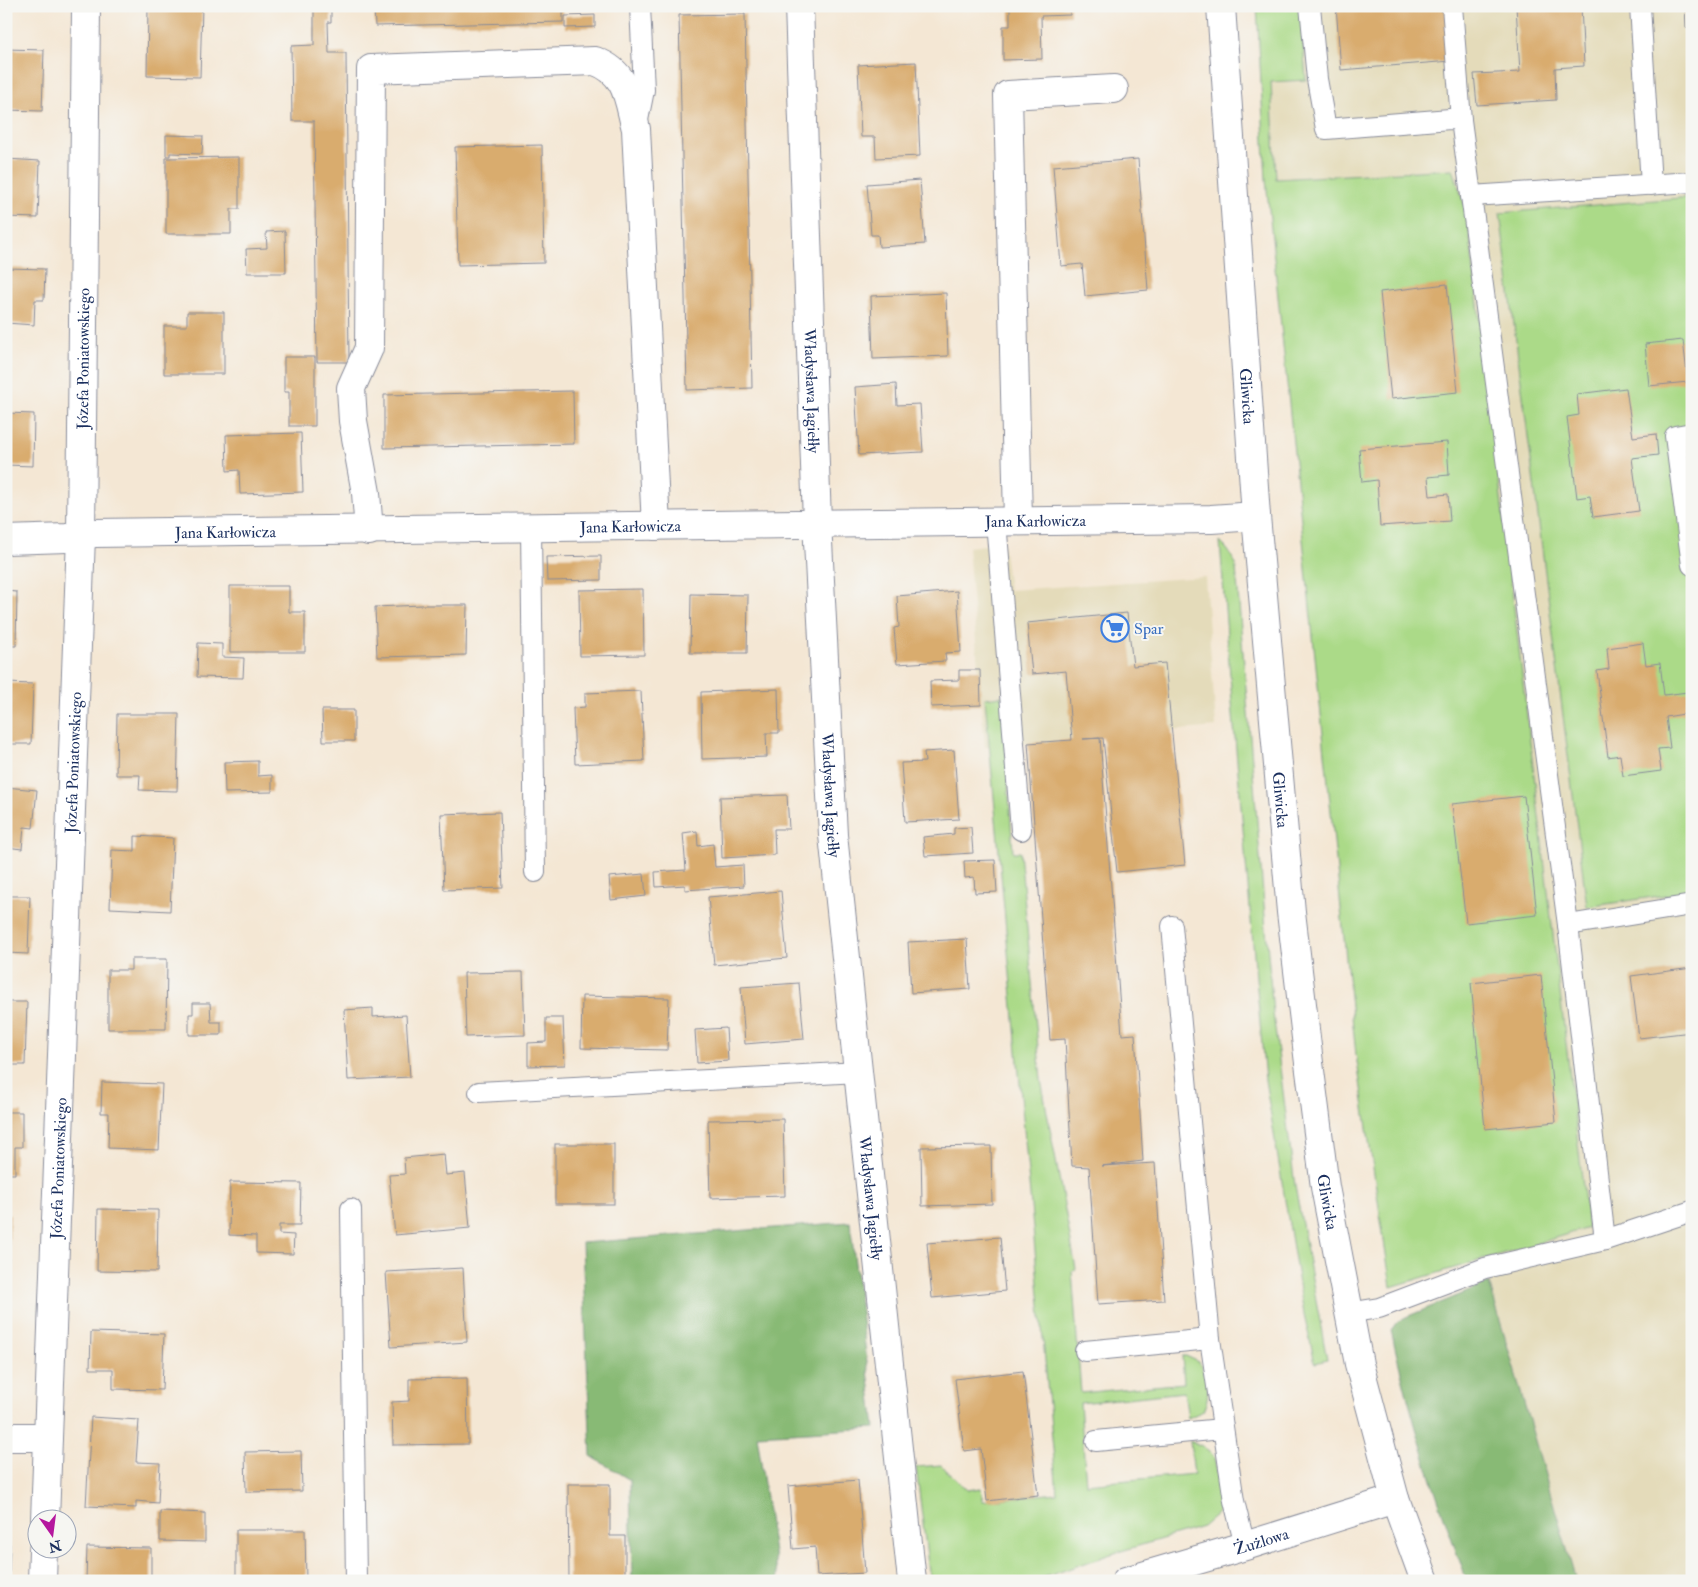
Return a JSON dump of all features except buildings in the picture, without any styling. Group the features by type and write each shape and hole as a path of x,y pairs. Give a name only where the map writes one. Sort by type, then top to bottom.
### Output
{"street":[{"name":"Józefa Poniatowskiego","path":"44,1510 81,536 86,6"},
{"name":"Władysława Jagiełły","path":"798,6 817,522 833,835 912,1581"},
{"name":"Gliwicka","path":"1221,6 1256,516 1291,912 1324,1177 1359,1364 1395,1499 1424,1581"},
{"path":"370,531 366,493 353,421 352,388 370,348 372,69 595,61 608,66 618,76 625,90 636,129 656,526"},
{"path":"1007,520 1008,95 1114,89"},
{"name":"Jana Karłowicza","path":"6,540 67,538 94,533 370,531 817,522 1211,519 1256,516"},
{"path":"6,1438 48,1437"},
{"name":"Żużlowa","path":"1126,1581 1246,1546 1395,1499"},
{"path":"42,1581 43,1560"}],"lane":[{"path":"636,129 644,90 640,6"},
{"path":"1310,6 1316,79 1326,129 1461,120"},
{"path":"1452,6 1461,120 1568,924 1605,1240"},
{"path":"1640,6 1651,185"},
{"path":"1471,196 1692,182"},
{"path":"1692,433 1675,436 1692,565"},
{"path":"1007,520 1021,830"},
{"path":"531,528 535,872"},
{"path":"1568,924 1692,905"},
{"path":"1172,926 1210,1339 1234,1501 1246,1546"},
{"path":"479,1092 858,1072"},
{"path":"351,1209 356,1581"},
{"path":"1348,1313 1379,1308 1485,1268 1605,1240 1692,1211"},
{"path":"1085,1350 1210,1339"},
{"path":"1096,1441 1222,1429"}],"shaded area":[{"path":"1266,6 1692,6 1692,1581 1576,1581 1485,1268 1276,179"},
{"path":"1003,543 1009,590 1205,577 1216,727 985,747 968,547"}],"green space":[{"path":"1257,6 1300,6 1306,80 1271,82 1276,179 1453,169 1467,213 1588,1228 1391,1287 1356,1055 1266,180"},
{"path":"1692,197 1692,891 1587,907 1500,213"},
{"path":"1220,542 1234,560 1236,568 1273,1013 1295,1186 1327,1360 1315,1363 1304,1314 1265,1080"},
{"path":"1002,696 1013,852 1020,852 1041,1080 1076,1269 1072,1271 1081,1393 1184,1383 1182,1356 1186,1356 1199,1362 1205,1374 1208,1393 1203,1411 1188,1418 1184,1392 1080,1403 1086,1484 1194,1474 1190,1441 1202,1446 1214,1458 1222,1502 1218,1513 1202,1527 1111,1554 1034,1581 932,1581 929,1572 916,1467 941,1465 967,1490 981,1488 983,1501 1057,1493 985,698"},
{"path":"850,1222 875,1428 757,1435 778,1581 632,1581 630,1480 591,1456 582,1243"},
{"path":"1489,1283 1576,1581 1467,1581 1434,1488 1415,1425 1391,1330 1397,1322 1406,1317"}],"place":[{"name":"Spar","path":"1115,628"}]}
